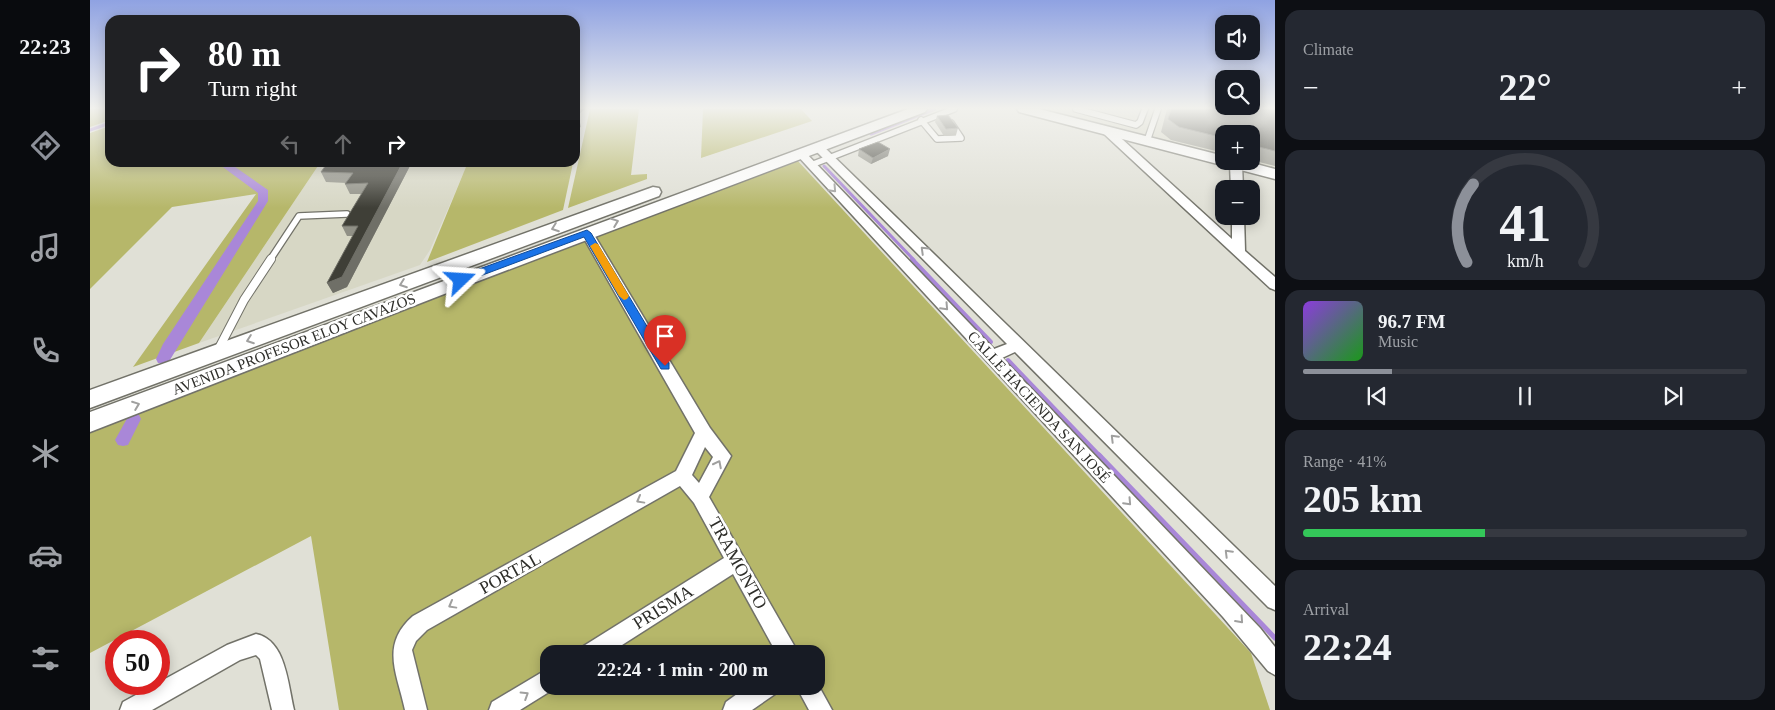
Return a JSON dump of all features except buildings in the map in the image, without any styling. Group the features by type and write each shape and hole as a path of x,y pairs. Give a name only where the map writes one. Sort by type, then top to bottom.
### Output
{"main road":[{"name":"AVENIDA PROFESOR ELOY CAVAZOS","path":"90,399 790,142"},
{"name":"AVENIDA PROFESOR ELOY CAVAZOS","path":"90,422 587,233 806,159 850,142"},
{"path":"1151,142 1215,158"},
{"path":"1260,170 1275,174"},
{"path":"490,269 486,266 488,259 515,243"},
{"path":"432,291 467,271 468,266 460,263"}],"street":[{"path":"1119,142 1275,286"},
{"name":"CALLE HACIENDA SAN JOSÉ","path":"824,152 1275,600"},
{"name":"CALLE HACIENDA SAN JOSÉ","path":"806,159 1230,610 1253,635 1275,664"},
{"path":"1238,225 1239,252"},
{"path":"587,233 704,433 722,456 700,498"},
{"path":"991,356 1019,345"},
{"path":"682,476 704,433"},
{"name":"TRAMONTO","path":"682,476 700,498 784,645"},
{"name":"PORTAL","path":"416,710 402,650 408,634 420,623 682,476"},
{"name":"PRISMA","path":"603,645 736,561"},
{"path":"132,710 234,652 256,644 261,645 269,654 283,710"},
{"path":"500,710 540,685"},
{"path":"734,710 755,695"},
{"path":"812,695 821,710"}],"lane":[{"path":"218,352 242,304 299,216 306,214 347,214"}],"shaded area":[{"path":"90,142 105,142 105,167 317,167 199,343 133,367 256,194 172,207 90,289"},
{"path":"583,142 635,142 631,175 647,174 647,179 568,208 577,167 580,167"},
{"path":"702,142 749,142 701,158"},
{"path":"1167,142 1215,142 1215,155"},
{"path":"1260,142 1275,142 1275,170 1260,166"},
{"path":"797,160 1251,653 1270,710 339,710 311,536 133,630 105,630 105,645 90,653 90,429"},
{"path":"317,167 466,167 430,250 420,265 199,343"},
{"path":"466,167 572,167 563,210 427,262"}],"waterway":[{"path":"824,166 914,260"},
{"path":"163,359 168,348 263,201 264,192 228,167"},
{"path":"912,259 991,342"},
{"path":"1008,360 1101,457"},
{"path":"123,440 134,419"},
{"path":"1099,455 1275,638"}],"slow traffic":[{"path":"595,246 624,296"}],"route":[{"path":"461,280 587,233 665,366"}]}
